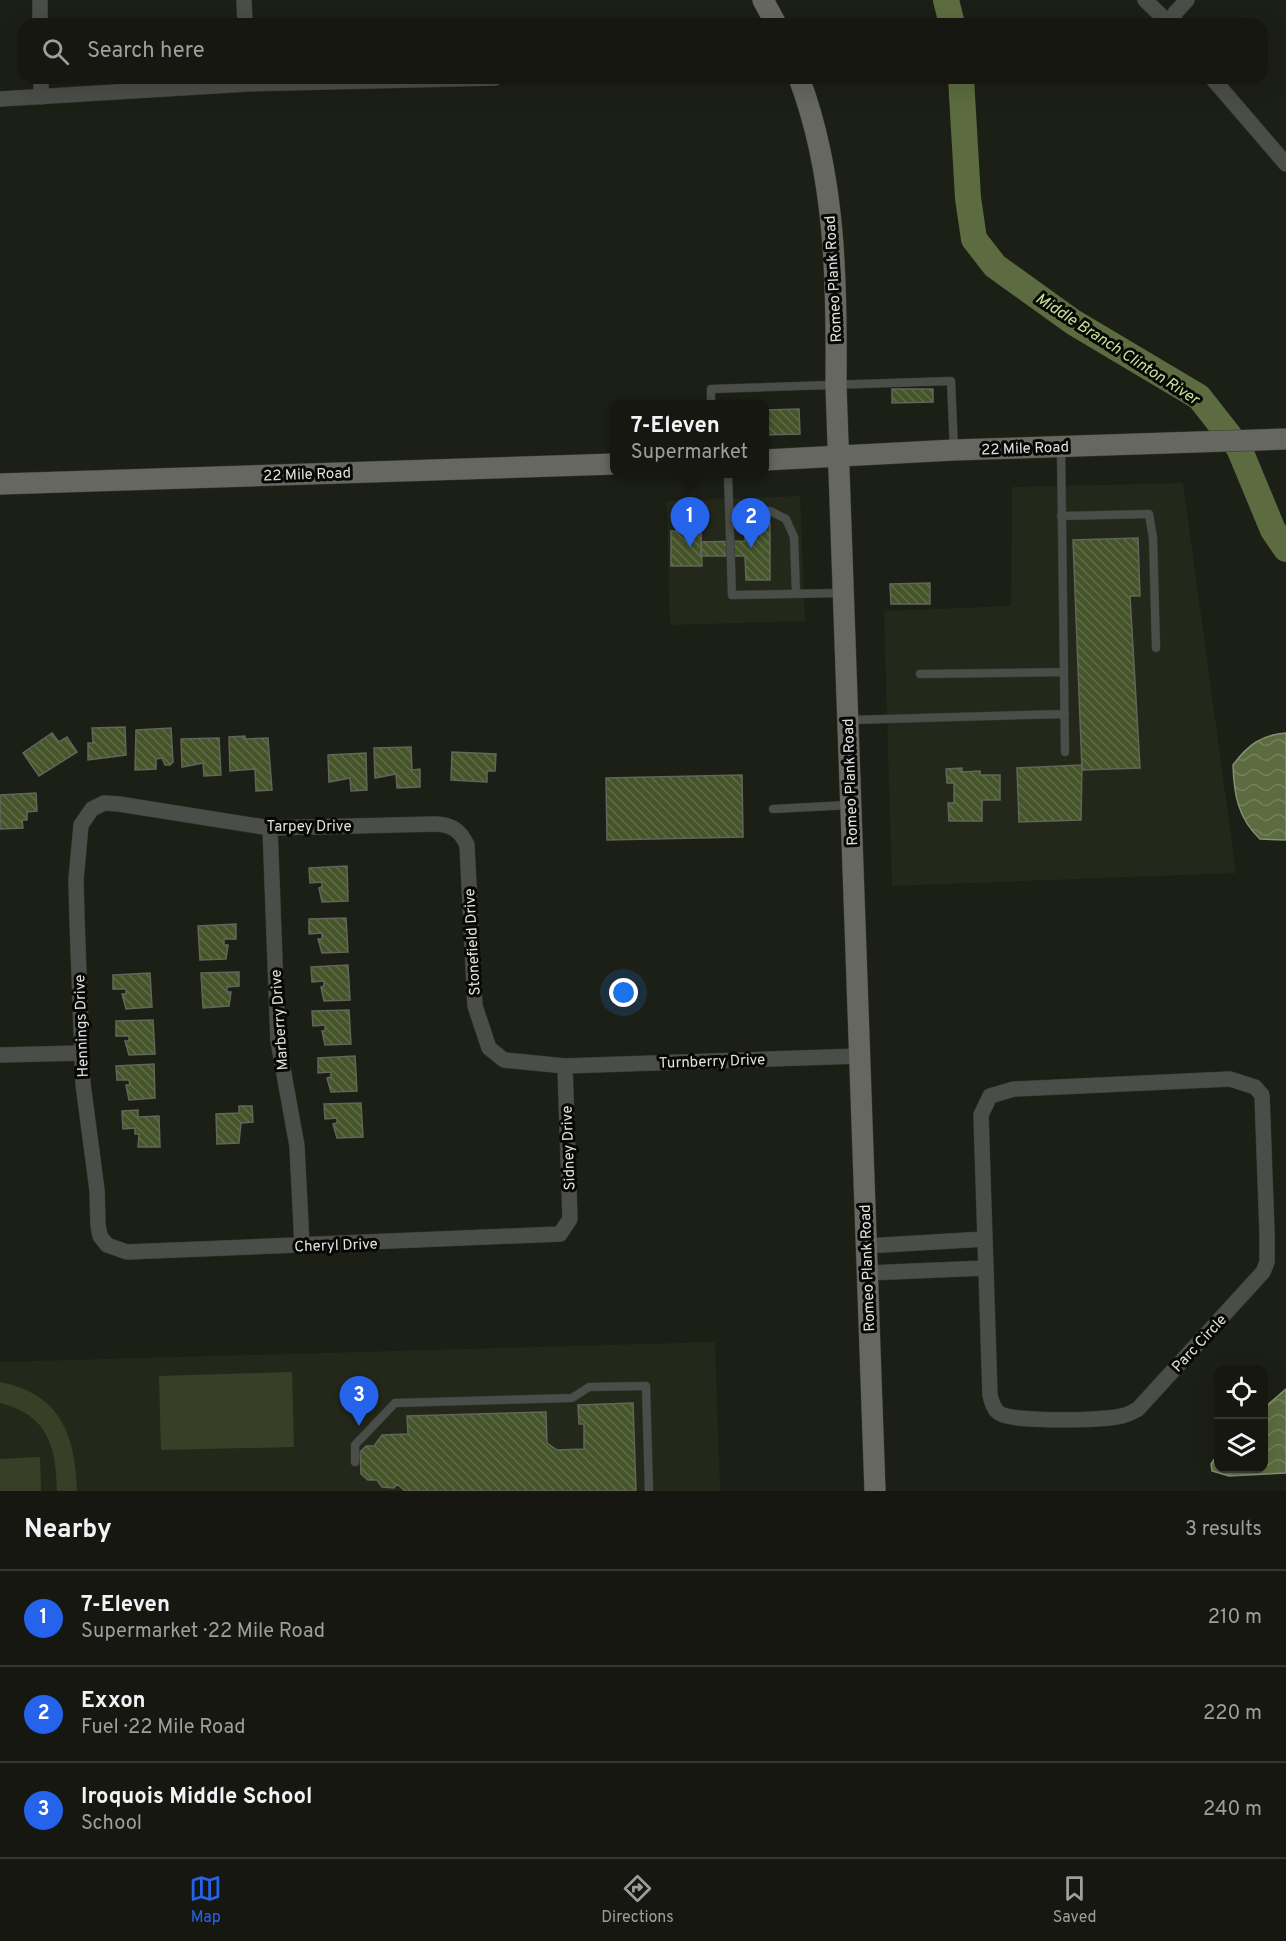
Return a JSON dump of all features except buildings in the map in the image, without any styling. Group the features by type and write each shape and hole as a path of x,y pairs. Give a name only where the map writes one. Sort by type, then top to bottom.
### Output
{"main road":[{"path":"763,0 773,18"},
{"name":"Romeo Plank Road","path":"801,84 816,128 827,187 837,302 836,386 875,1491"},
{"name":"22 Mile Road","path":"769,460 954,450 1286,439"},
{"name":"22 Mile Road","path":"0,484 610,464"}],"street":[{"path":"40,0 40,18"},
{"path":"244,0 245,18"},
{"path":"1145,0 1164,18"},
{"path":"1173,18 1187,0"},
{"path":"41,84 41,97"},
{"path":"0,99 209,84"},
{"path":"1217,84 1286,164"},
{"name":"Tarpey Drive","path":"92,809 104,804 119,804 270,828 436,824 455,828"},
{"name":"Hennings Drive","path":"92,809 81,825 76,880 86,1109 97,1190 98,1225 100,1236 107,1245"},
{"name":"Marberry Drive","path":"270,828 278,1041 297,1146 302,1246"},
{"name":"Stonefield Drive","path":"455,828 462,834 467,845 473,985 475,1006 485,1039 496,1056 504,1060 565,1066"},
{"path":"0,1055 82,1053"},
{"name":"Turnberry Drive","path":"565,1066 860,1056"},
{"name":"Sidney Drive","path":"565,1066 570,1219 565,1230"},
{"name":"Parc Circle","path":"1230,1080 1255,1087 1262,1095 1267,1262 1263,1272 1137,1408 1125,1415 1110,1418 1016,1419 999,1414 992,1404 990,1395 986,1268 981,1115 990,1096 1014,1089 1230,1080"},
{"name":"Cheryl Drive","path":"107,1245 127,1252 553,1236 565,1230"},
{"path":"866,1246 985,1239"},
{"path":"867,1273 986,1268"}],"lane":[{"path":"711,400 711,389 951,381 954,450"},
{"path":"1061,447 1065,752"},
{"path":"728,478 732,595 844,593"},
{"path":"731,512 770,511 786,519 794,537 795,594"},
{"path":"1061,516 1149,514 1153,538 1156,648"},
{"path":"920,674 1064,672"},
{"path":"848,720 1065,714"},
{"path":"773,808 851,805"},
{"path":"355,1462 355,1445 396,1402 572,1398 589,1387 646,1386 649,1491"}],"shaded area":[{"path":"1183,483 1236,873 892,886 884,611 1011,606 1012,487"},
{"path":"800,496 805,621 670,625 667,501"},
{"path":"715,1342 720,1491 0,1491 0,1362"},
{"path":"292,1372 294,1447 161,1450 159,1376"},
{"path":"0,1382 21,1388 37,1396 51,1407 61,1420 73,1452 77,1491 57,1491 54,1460 46,1435 29,1415 0,1403"},
{"path":"40,1457 41,1491 0,1491 0,1459"}],"water":[{"path":"1286,733 1286,840 1260,839 1242,814 1235,786 1233,765 1256,742 1269,736"},
{"path":"1286,1389 1286,1473 1229,1476 1219,1473 1268,1473 1268,1405"},
{"path":"1214,1460 1214,1472 1212,1471 1211,1464"}],"waterway":[{"name":"Middle Branch Clinton River","path":"946,0 950,18"},
{"name":"Middle Branch Clinton River","path":"961,84 968,198 974,239 995,266 1073,322 1199,397 1239,448 1273,530 1286,549"}],"place":[{"name":"7-Eleven","path":"690,547"},
{"name":"Exxon","path":"751,548"},
{"name":"Iroquois Middle School","path":"359,1426"}]}
